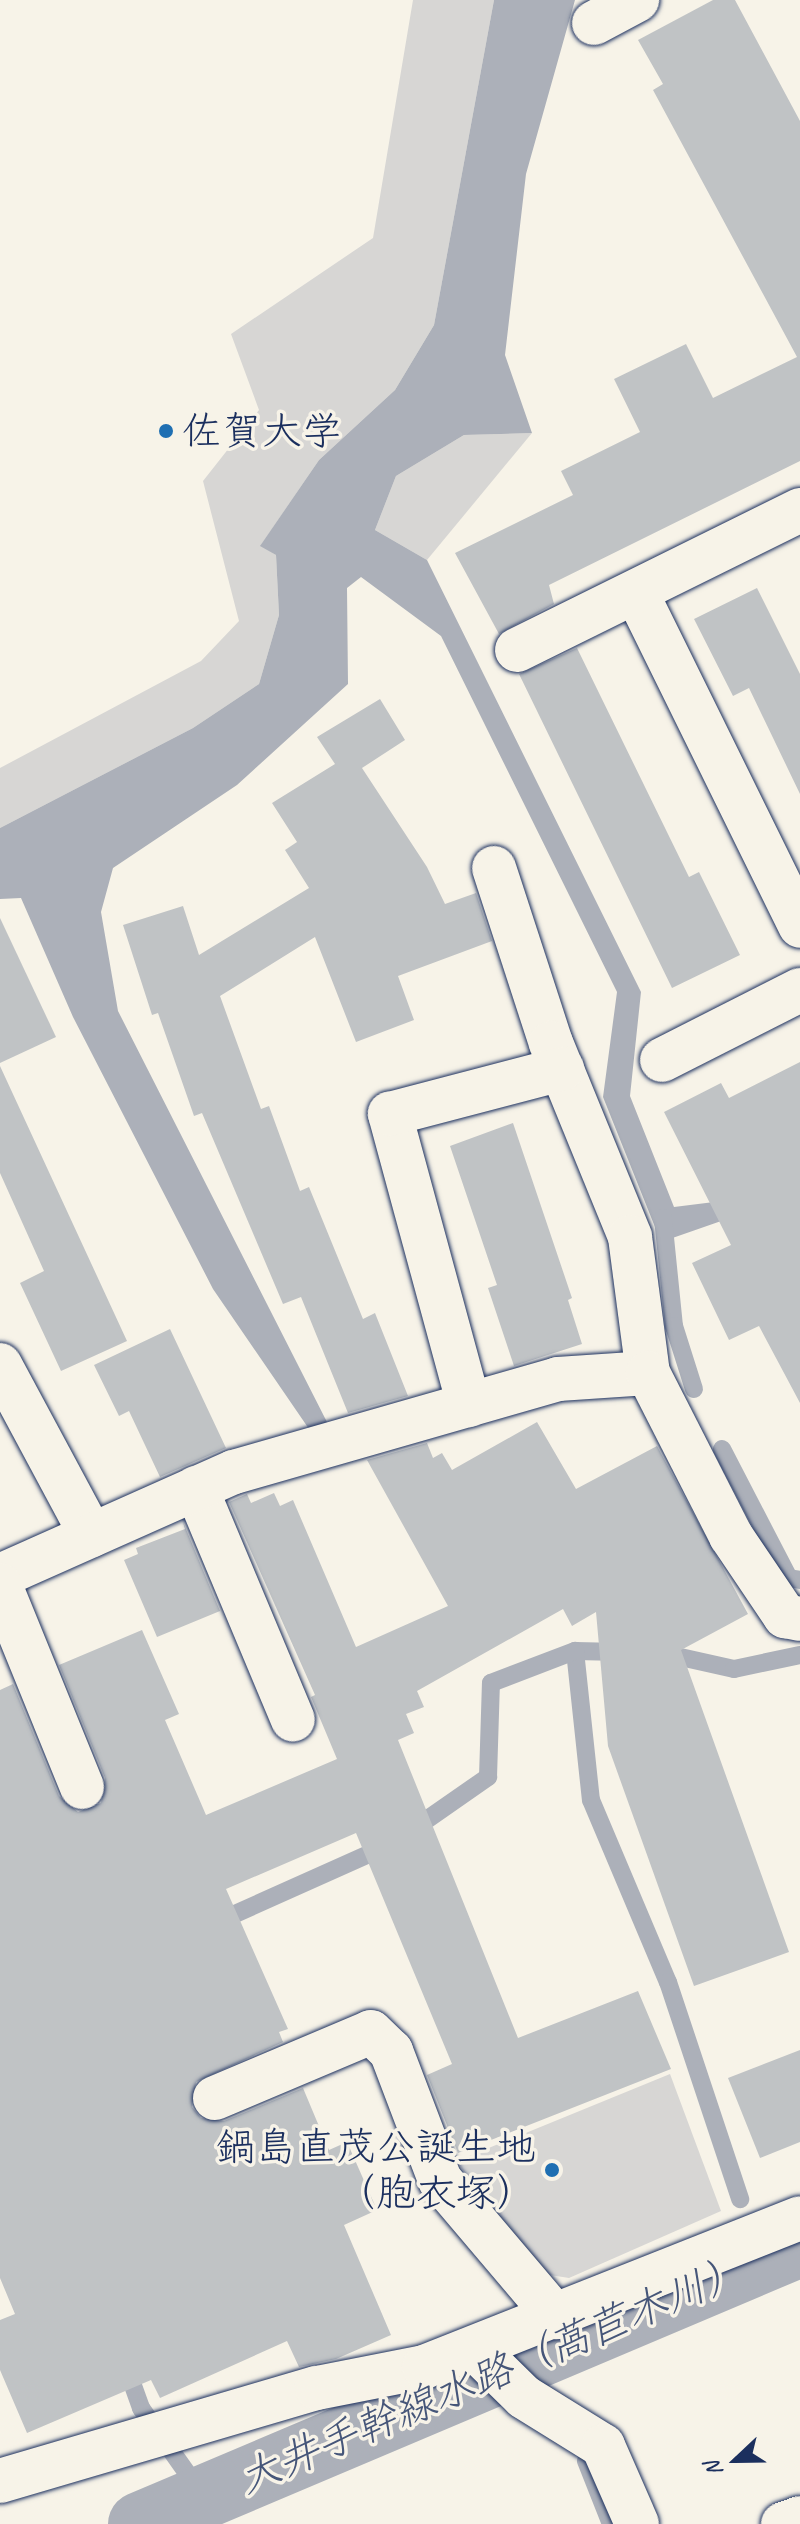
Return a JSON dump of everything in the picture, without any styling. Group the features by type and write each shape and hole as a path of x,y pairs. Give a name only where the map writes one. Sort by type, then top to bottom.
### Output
{"street":[{"path":"594,23 637,0"},
{"path":"517,650 800,510"},
{"path":"636,592 800,926"},
{"path":"494,868 562,1069 630,1237 648,1373 731,1536 785,1616 800,1619"},
{"path":"662,1060 800,990"},
{"path":"469,1405 390,1114 562,1069"},
{"path":"0,1365 91,1535"},
{"path":"0,1576 234,1472 558,1379 648,1373"},
{"path":"196,1488 293,1720"},
{"path":"0,1585 82,1787"},
{"path":"215,2098 371,2032 391,2051 440,2180 556,2317"},
{"path":"0,2481 161,2433 476,2350 800,2218"},
{"path":"476,2350 524,2397 603,2446 637,2524"},
{"path":"783,2524 800,2518"}],"shaded area":[{"path":"413,0 494,0 434,325 395,390 319,460 261,545 276,555 279,615 259,684 193,728 0,828 0,768 201,661 239,621 203,481 259,410 231,334 373,238"},
{"path":"494,0 575,0 526,174 505,355 532,433 464,435 396,476 375,530 427,560 641,992 630,1096 674,1207 722,1201 747,1212 661,1242 603,1097 617,992 441,636 361,577 347,588 348,684 237,785 113,868 101,912 118,1011 329,1426 309,1429 213,1289 73,1017 21,898 0,899 0,828 193,728 259,684 279,615 276,555 260,546 319,460 395,390 434,325"},
{"path":"532,433 427,560 375,530 396,476 464,435"},
{"path":"670,2074 721,2211 569,2278 531,2272 457,2161"}],"building":[{"path":"713,0 735,0 800,121 800,461 549,585 554,604 499,634 455,553 573,495 561,471 640,432 614,379 686,344 713,398 797,357 653,90 663,84 638,40"},
{"path":"757,588 800,674 800,794 749,688 733,696 694,619"},
{"path":"577,648 689,877 699,872 740,955 672,988 519,674"},
{"path":"380,699 405,740 362,768 427,867 445,904 476,893 492,941 398,976 414,1020 356,1042 315,937 220,996 261,1109 269,1106 300,1191 309,1187 363,1319 375,1313 408,1396 348,1413 301,1297 283,1304 202,1113 194,1116 158,1013 152,1015 123,925 183,906 199,955 309,888 285,850 297,842 272,803 335,764 317,737"},
{"path":"0,918 56,1037 0,1063"},
{"path":"800,1062 800,1403 759,1326 729,1340 692,1263 731,1245 664,1112 721,1083 729,1098"},
{"path":"0,1066 127,1341 61,1371 20,1283 44,1271 0,1173"},
{"path":"513,1123 572,1298 568,1300 582,1344 514,1366 488,1288 497,1285 450,1146"},
{"path":"170,1329 226,1448 160,1477 129,1411 119,1416 94,1365"},
{"path":"537,1422 576,1489 657,1446 748,1614 681,1650 789,1952 694,1986 608,1746 596,1612 572,1626 563,1609 417,1691 424,1707 406,1714 414,1733 398,1740 518,2038 638,1991 671,2069 458,2153 427,2075 452,2064 356,1833 226,1889 288,2029 279,2032 283,2042 196,2082 192,2107 201,2118 224,2121 303,2088 329,2150 347,2142 377,2210 344,2225 391,2335 336,2359 299,2367 287,2341 160,2398 151,2380 27,2433 0,2370 0,2320 15,2314 0,2278 0,1690 13,1684 59,1796 78,1812 101,1803 105,1778 59,1665 142,1630 179,1714 165,1720 206,1815 337,1759 311,1697 315,1695 229,1502 247,1494 251,1503 274,1493 280,1506 293,1500 356,1647 448,1606 367,1460 427,1443 433,1458 442,1453 452,1470"},
{"path":"183,1522 220,1611 157,1637 124,1560 138,1554 136,1548 185,1529"},
{"path":"800,2050 800,2142 760,2158 728,2078"}],"waterway":[{"path":"663,1218 674,1326 694,1389"},
{"path":"722,1449 789,1578 800,1580"},
{"path":"621,1652 575,1651 591,1800 668,1982 740,2199"},
{"path":"412,1830 488,1777 491,1683 575,1651"},
{"path":"658,1652 734,1669 800,1655"},
{"path":"217,1922 387,1846"},
{"name":"大井手幹線水路（萵苣木川）","path":"140,2524 800,2245"},
{"path":"126,2366 141,2408 204,2497"},
{"path":"586,2461 611,2524"}],"place":[{"name":"佐賀大学","path":"166,431"},
{"name":"鍋島直茂公誕生地 （胞衣塚）","path":"552,2170"}]}
